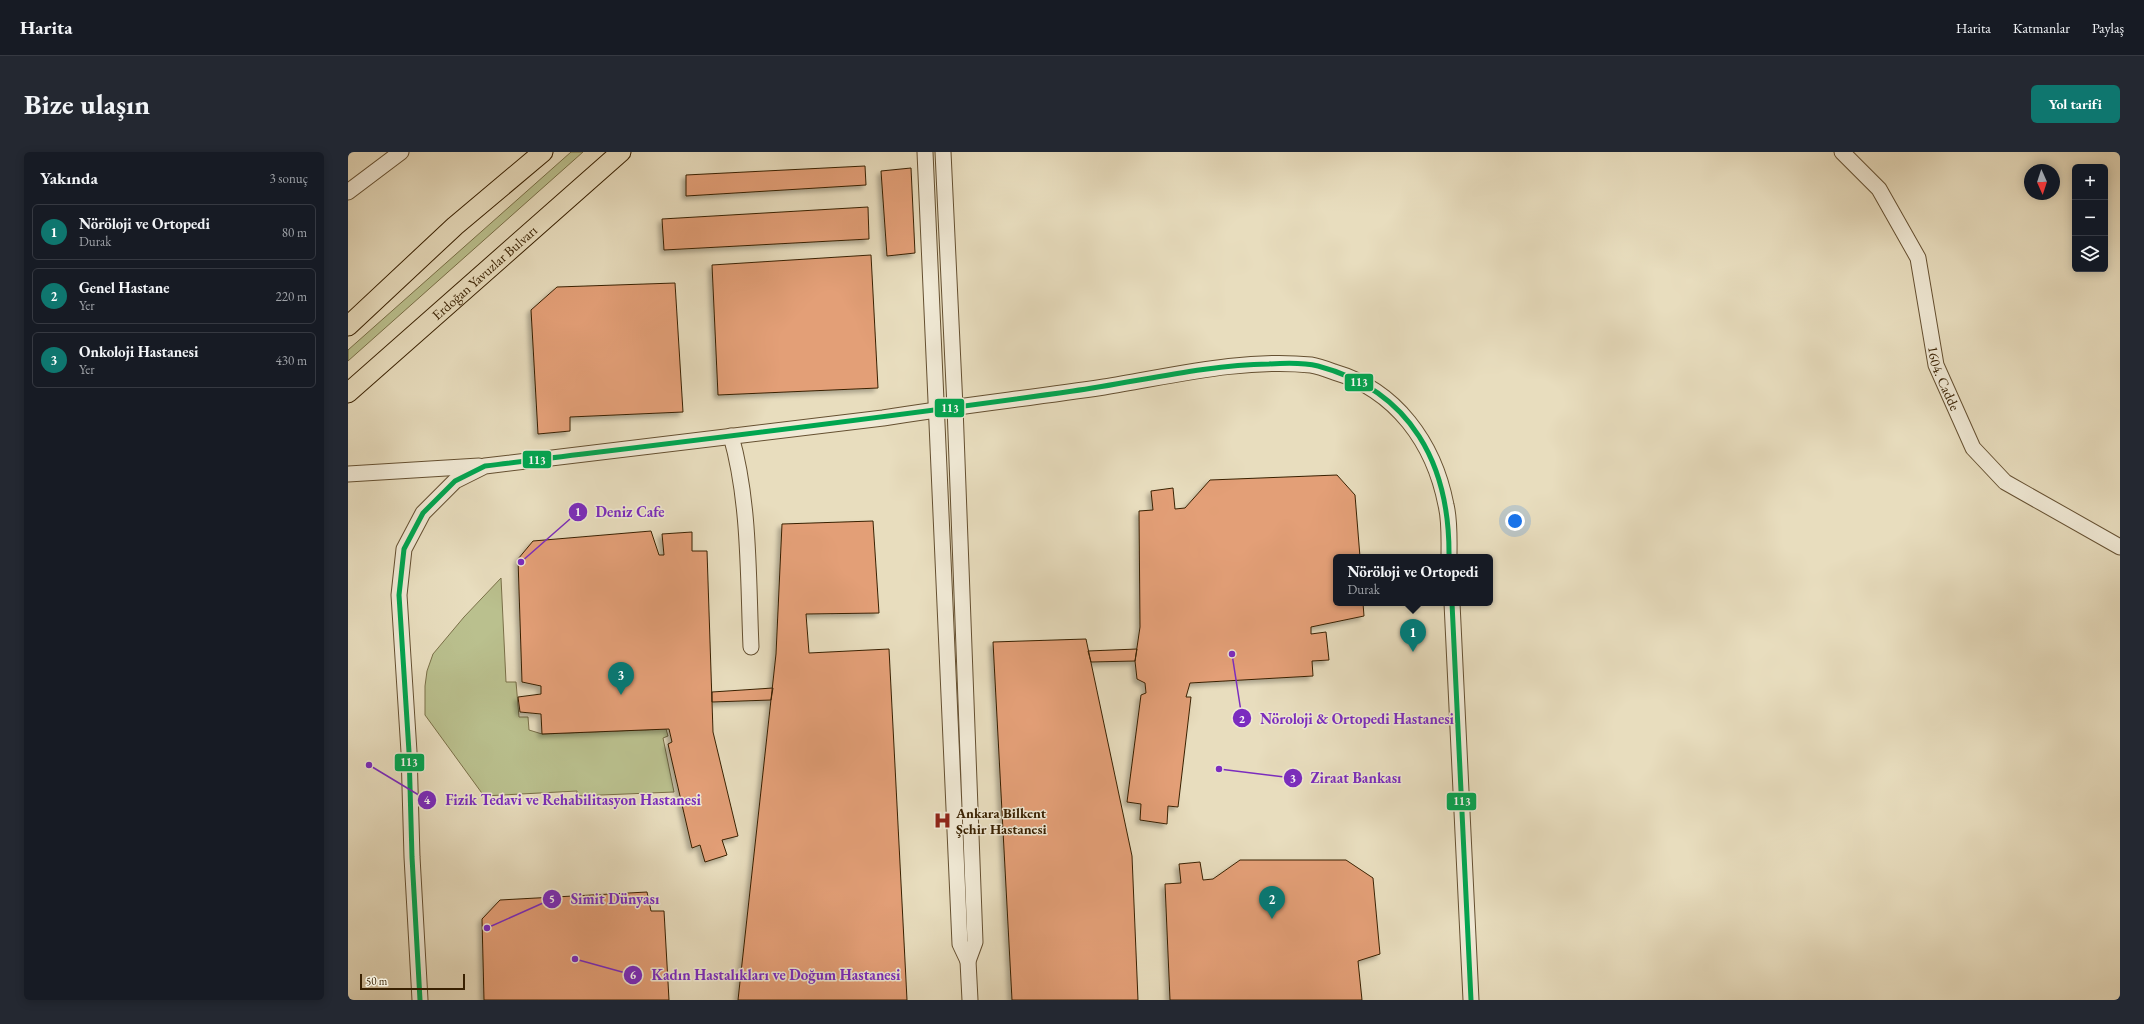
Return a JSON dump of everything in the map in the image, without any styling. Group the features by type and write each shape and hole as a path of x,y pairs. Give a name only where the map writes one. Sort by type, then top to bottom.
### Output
{"main road":[{"path":"348,326 455,226 526,152"},
{"path":"455,226 544,152"},
{"name":"Erdoğan Yavuzlar Bulvarı","path":"348,393 620,152"}],"street":[{"path":"348,192 401,152"},
{"path":"925,152 960,944 968,961 970,1000"},
{"path":"943,152 955,407 975,942 968,961"},
{"name":"1604. Cadde","path":"1842,152 1879,189 1918,258 1936,365 1973,448 2006,482 2120,547"},
{"path":"348,474 485,466 884,418 936,408 955,407 1256,363 1312,365 1347,376 1377,391 1403,412 1422,438 1436,470 1447,506 1449,554"},
{"path":"731,436 738,460 743,496 751,647"},
{"path":"420,1000 412,857 409,752 399,595 404,550 423,513 455,481 485,466"},
{"path":"1452,606 1471,1000"}],"green space":[{"path":"571,152 583,152 348,361 348,350"},
{"path":"501,578 506,682 516,682 519,717 528,717 529,730 542,734 666,729 668,736 663,738 674,792 577,796 577,791 484,796 425,715 425,686 427,671 433,654 464,617"}],"building":[{"path":"865,166 866,185 686,196 686,175"},
{"path":"911,168 915,253 887,256 881,171"},
{"path":"868,207 869,239 664,250 662,219"},
{"path":"871,255 878,388 718,395 712,265"},
{"path":"675,283 683,412 570,417 570,431 538,434 531,310 557,287"},
{"path":"1337,475 1355,495 1360,554 1333,554 1333,606 1363,606 1364,616 1311,627 1311,634 1326,632 1329,660 1312,661 1313,676 1190,683 1186,697 1191,697 1178,807 1168,806 1167,824 1140,820 1141,804 1127,802 1141,695 1146,693 1145,683 1137,679 1135,661 1140,627 1139,511 1153,510 1151,491 1173,488 1175,509 1185,508 1210,480"},
{"path":"873,521 879,613 806,614 809,653 889,649 907,1000 738,1000 776,654 782,524"},
{"path":"651,531 659,555 664,555 662,534 692,532 692,551 707,551 713,732 738,836 722,840 727,855 705,862 700,845 692,848 668,744 672,742 669,729 542,734 541,714 520,712 518,697 541,694 541,686 522,682 518,559 533,541"},
{"path":"1086,639 1132,856 1138,1000 1012,1000 993,642"},
{"path":"1137,649 1135,661 1091,662 1088,651"},
{"path":"773,688 771,700 712,702 712,692"},
{"path":"1240,860 1346,860 1373,878 1380,954 1358,961 1362,1000 1170,1000 1165,884 1181,883 1179,864 1200,862 1203,880 1213,879"},
{"path":"647,892 651,911 664,911 669,1000 484,1000 482,919 500,900"}],"transit line":[{"name":"113","path":"420,1000 412,857 409,752 399,595 404,549 423,513 455,481 485,466 926,411 1073,391 1220,367 1281,363 1306,364 1318,366 1351,378 1378,393 1401,413 1419,436 1433,463 1442,492 1448,523 1449,554"},
{"name":"113","path":"1452,606 1471,1000"}],"place":[{"name":"Deniz Cafe","path":"521,562"},
{"name":"Nöröloji ve Ortopedi","path":"1413,652"},
{"name":"Nöroloji & Ortopedi Hastanesi","path":"1232,654"},
{"name":"Onkoloji Hastanesi","path":"621,695"},
{"name":"Fizik Tedavi ve Rehabilitasyon Hastanesi","path":"369,765"},
{"name":"Ziraat Bankası","path":"1219,769"},
{"name":"Ankara Bilkent Şehir Hastanesi","path":"943,821"},
{"name":"Genel Hastane","path":"1272,919"},
{"name":"Simit Dünyası","path":"487,928"},
{"name":"Kadın Hastalıkları ve Doğum Hastanesi","path":"575,959"}]}
